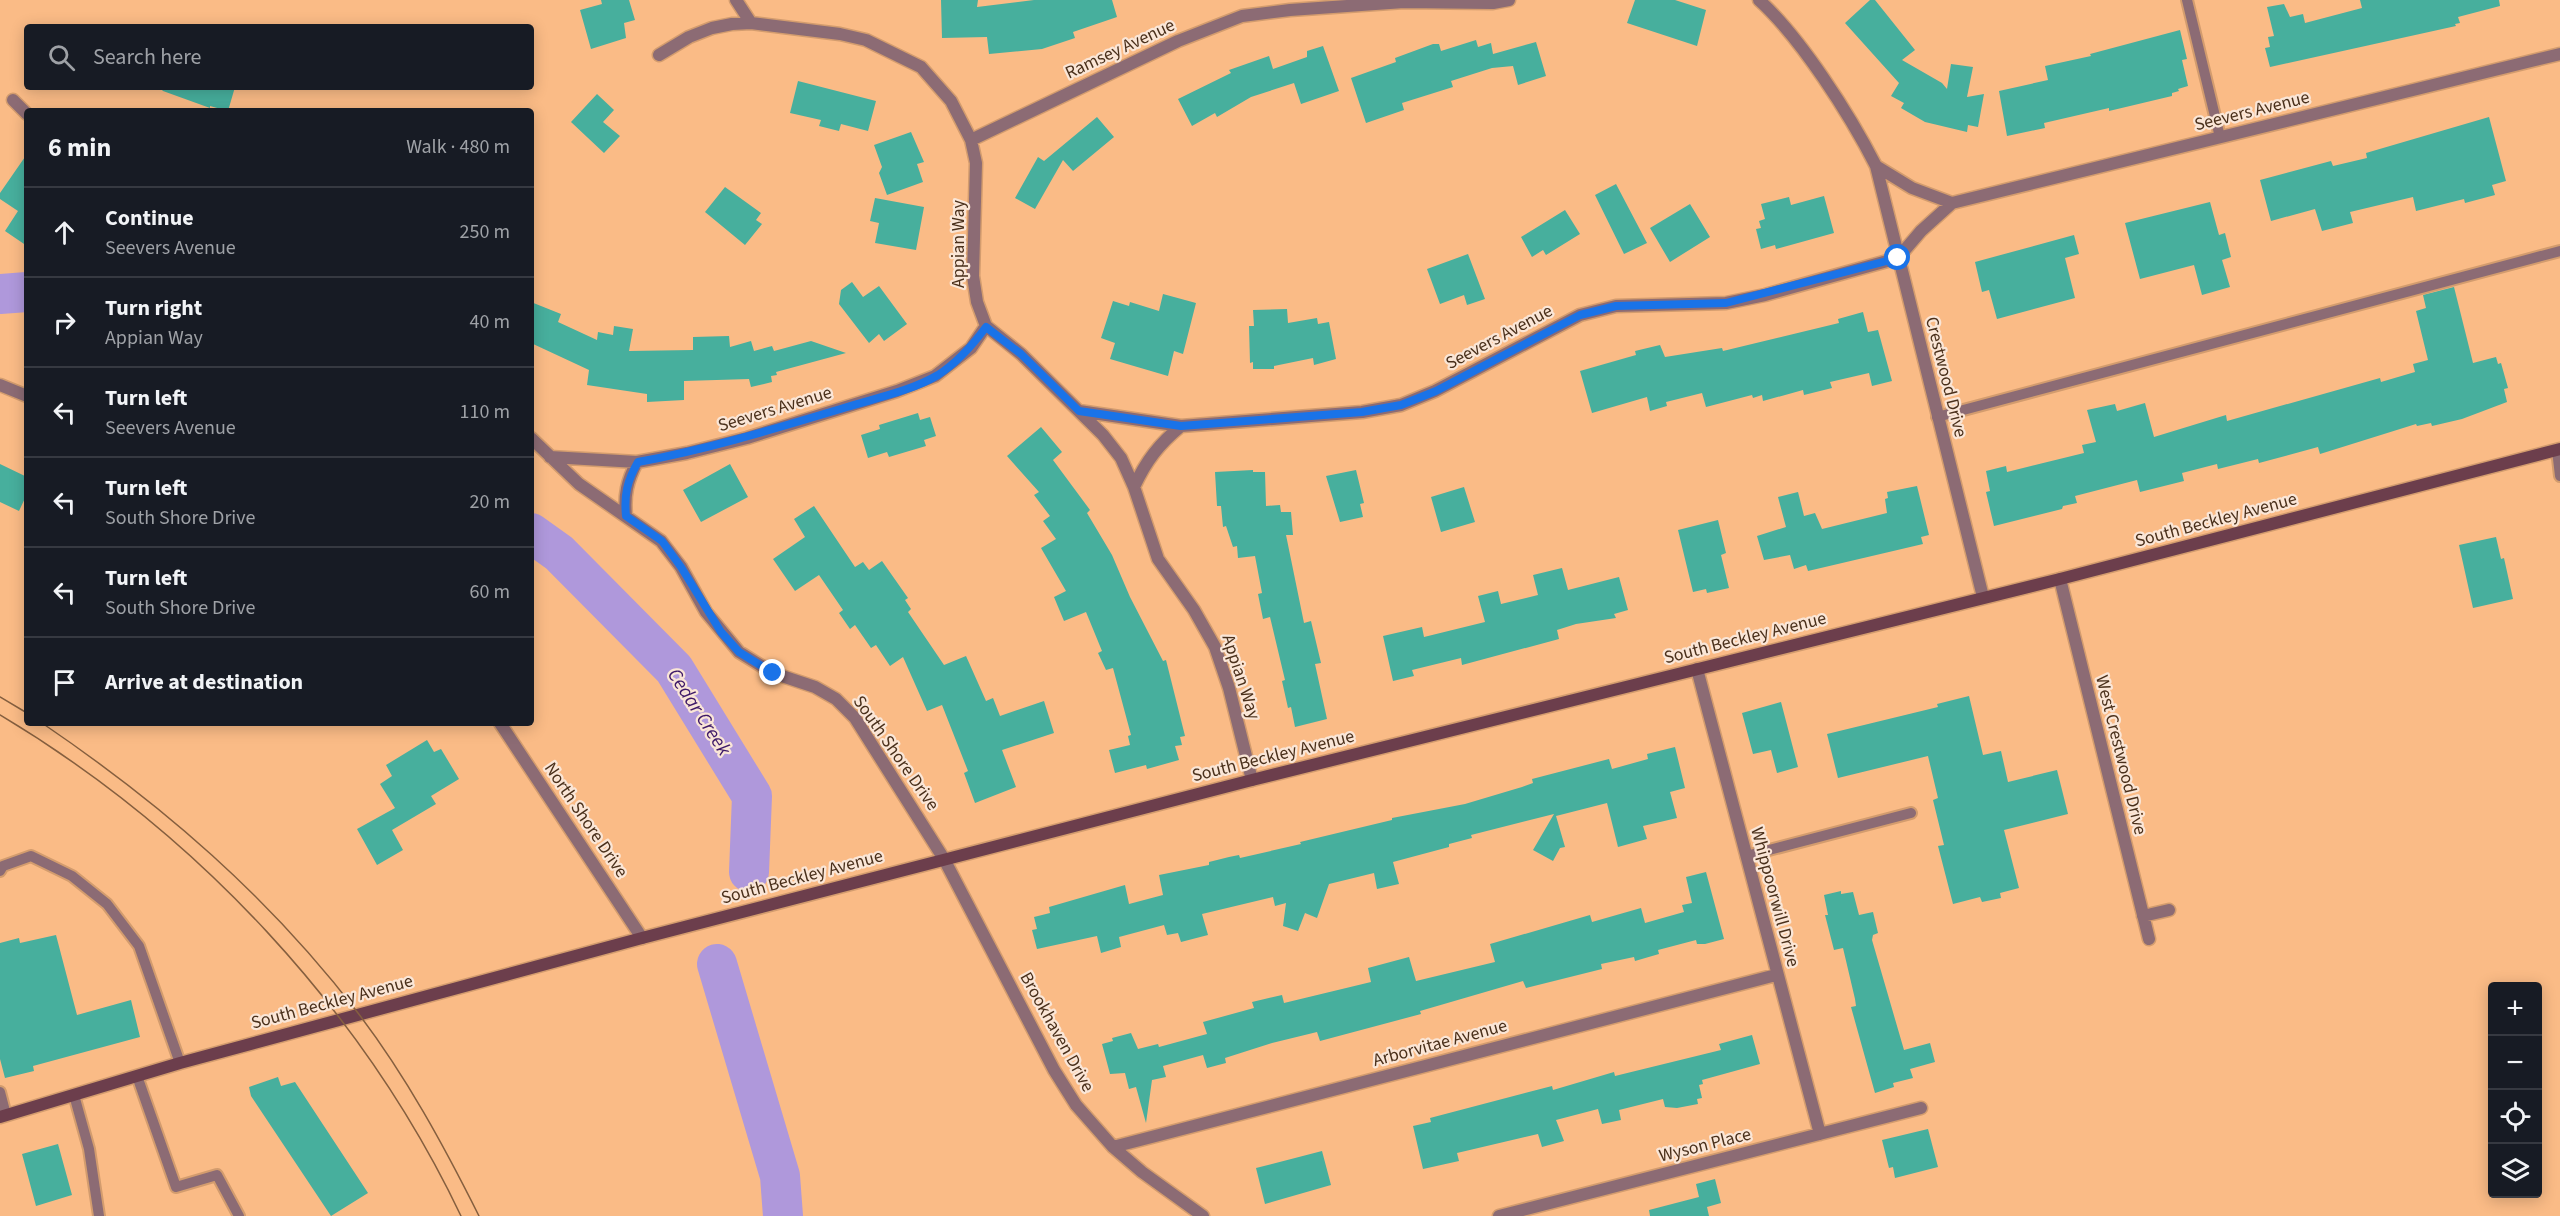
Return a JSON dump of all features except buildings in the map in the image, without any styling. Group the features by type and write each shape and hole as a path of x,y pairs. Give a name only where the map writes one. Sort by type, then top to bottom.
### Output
{"street":[{"path":"736,0 751,23"},
{"path":"1290,10 1300,0"},
{"name":"Ramsey Avenue","path":"971,140 1208,28 1242,16 1402,1 1493,3 1509,0"},
{"name":"Crestwood Drive","path":"1759,0 1773,13 1800,48 1860,134 1876,166 1983,597"},
{"name":"Appian Way","path":"659,55 689,37 712,28 751,23 840,34 866,40 894,51 921,67 951,101 971,140 976,163 974,276 977,302 986,327 1021,354 1103,435 1120,458 1134,487 1158,559 1194,610 1215,647 1229,688 1252,780"},
{"name":"Seevers Avenue","path":"1079,411 1181,426 1362,412 1401,405 1436,391 1580,315 1616,306 1726,303 1898,258 1921,231 1952,204 2560,54"},
{"path":"14,100 24,111"},
{"path":"1876,166 1912,188 1952,204"},
{"name":"Seevers Avenue","path":"550,456 638,462 747,438 897,391 935,376 955,363 971,348 986,327"},
{"path":"0,385 24,395"},
{"path":"1134,487 1146,462 1160,443 1181,426"},
{"name":"South Shore Drive","path":"534,441 579,484 662,541 721,632 755,664 773,673 815,687 836,699 855,718 944,859"},
{"name":"South Beckley Avenue","path":"3,1116 180,1062 944,859 2060,579 2558,449"},
{"path":"626,516 624,497 629,478 638,462"},
{"name":"West Crestwood Drive","path":"2060,579 2148,939"},
{"name":"Whippoorwill Drive","path":"1697,669 1776,975 1820,1134"},
{"name":"North Shore Drive","path":"502,726 642,938"},
{"name":"Brookhaven Drive","path":"944,859 1054,1070 1076,1105 1113,1146 1142,1172 1203,1216"},
{"path":"2143,916 2169,910"},
{"name":"Arborvitae Avenue","path":"1113,1146 1776,975"},
{"name":"Wyson Place","path":"1498,1216 1921,1108"}],"lane":[{"path":"2187,0 2220,137"},
{"path":"1937,417 2560,251"},
{"path":"2558,449 2560,476"},
{"path":"1746,856 1911,813"},
{"path":"0,871 3,866 31,856 72,876 107,904 139,946 180,1062"},
{"path":"137,1076 176,1187 217,1174 239,1216"},
{"path":"0,1092 3,1116"},
{"path":"74,1095 89,1149 99,1216"}],"waterway":[{"name":"Cedar Creek","path":"0,294 24,292"},
{"name":"Cedar Creek","path":"534,535 559,553 674,669 752,796 749,872"},
{"name":"Cedar Creek","path":"717,964 780,1176 783,1216"}],"tram line":[{"path":"0,697 24,711"},
{"path":"0,715 72,762 141,814 206,871 267,932 324,998 375,1067 421,1140 461,1216"},
{"path":"46,726 130,787 212,855 251,892 324,970 376,1037 408,1086 479,1216"}],"route":[{"path":"773,673 755,664 739,652 706,612 681,567 662,541 626,516 624,497 629,478 638,462 747,438 897,391 935,376 955,363 971,348 986,327 1010,344 1079,411 1181,426 1362,412 1401,405 1436,391 1580,315 1616,306 1726,303 1765,295 1898,258"}]}
